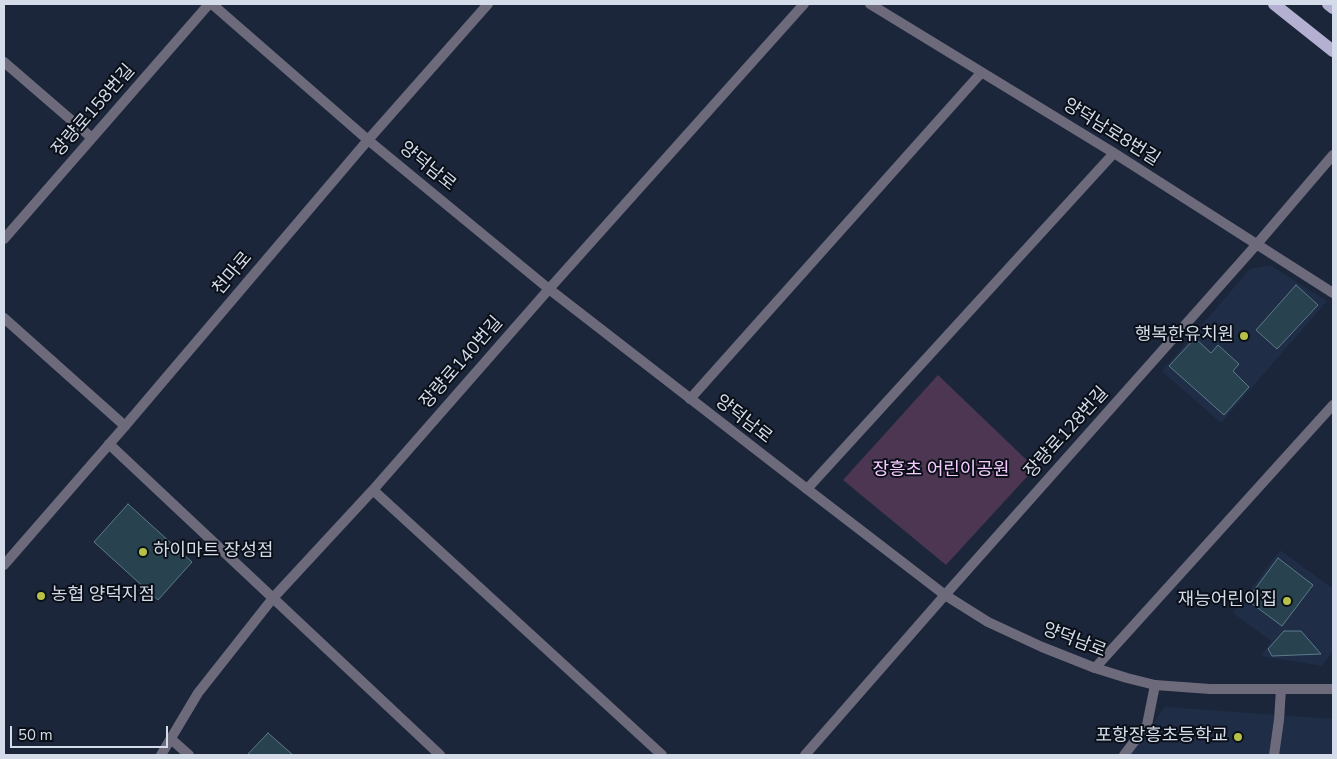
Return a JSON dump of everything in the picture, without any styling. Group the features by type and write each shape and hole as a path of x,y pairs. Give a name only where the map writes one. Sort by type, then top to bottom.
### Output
{"main road":[{"path":"1274,4 1333,51"},
{"path":"1328,4 1333,8"}],"street":[{"name":"장량로158번길","path":"4,239 211,4"},
{"name":"양덕남로","path":"211,4 368,140 548,288 806,490 945,595 988,622 1042,647 1095,668 1155,684 1210,689 1333,688"},
{"name":"천마로","path":"4,565 368,140 488,4"},
{"name":"장량로140번길","path":"161,755 198,693 273,598 374,490 548,288 804,4"},
{"name":"양덕남로8번길","path":"870,4 1114,153 1333,292"},
{"path":"4,62 92,138"},
{"path":"690,399 982,73"},
{"path":"806,490 1114,153"},
{"name":"장량로128번길","path":"805,755 1257,244 1333,155"},
{"path":"4,318 125,426"},
{"path":"1095,668 1333,405"},
{"path":"109,444 440,755"},
{"path":"374,490 662,755"},
{"path":"1124,755 1147,725 1155,684"},
{"path":"1274,755 1281,689"},
{"path":"171,739 189,755"}],"shaded area":[{"name":"행복한유치원","path":"1270,265 1327,301 1221,423 1162,371 1250,269"},
{"name":"재능어린이집","path":"1280,550 1333,589 1333,651 1322,666 1261,656 1271,641 1233,613"},
{"name":"포항장흥초등학교","path":"1165,707 1333,719 1333,755 1130,755"}],"green space":[{"name":"장흥초 어린이공원","path":"938,375 1035,468 946,565 843,480"}],"building":[{"path":"1296,285 1318,305 1277,349 1256,330"},
{"path":"1195,338 1211,353 1218,345 1239,364 1233,371 1249,387 1224,415 1169,366"},
{"name":"하이마트 장성점","path":"128,504 192,562 158,600 94,542"},
{"path":"1278,558 1313,585 1282,626 1247,600"},
{"path":"1284,631 1301,631 1321,654 1272,656 1268,649"},
{"path":"268,733 293,755 247,755"}],"place":[{"name":"행복한유치원","path":"1244,336"},
{"name":"하이마트 장성점","path":"143,552"},
{"name":"농협 양덕지점","path":"41,596"},
{"name":"재능어린이집","path":"1287,601"},
{"name":"포항장흥초등학교","path":"1238,737"}]}
